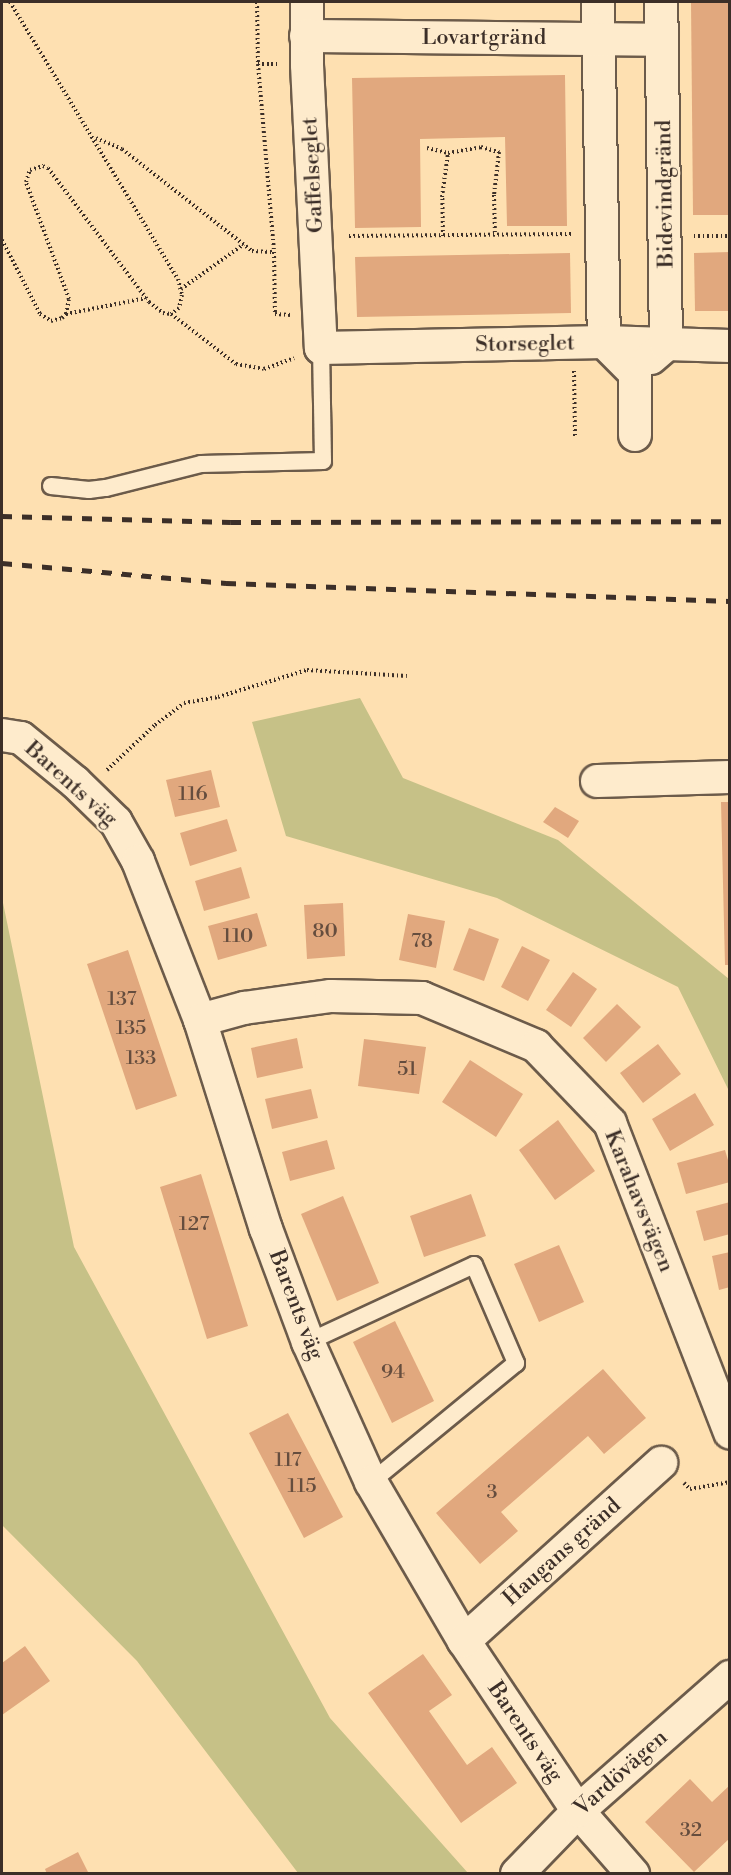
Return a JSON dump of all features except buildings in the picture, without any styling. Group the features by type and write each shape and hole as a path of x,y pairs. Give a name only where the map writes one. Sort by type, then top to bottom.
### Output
{"street":[{"name":"Gaffelseglet","path":"307,2 306,36 321,348"},
{"path":"598,2 604,342 635,373 635,435"},
{"name":"Bidevindgränd","path":"661,2 666,345"},
{"name":"Lovartgränd","path":"306,36 662,40"},
{"name":"Storseglet","path":"321,348 604,342 729,346"},
{"path":"635,373 666,345"},
{"name":"Barents väg","path":"2,735 21,738 84,792 116,822 138,861 200,1020 266,1229 309,1342 372,1482 464,1641 578,1811 633,1874"},
{"path":"597,781 729,777"},
{"name":"Karahavsvägen","path":"200,1020 244,1008 331,996 422,999 536,1046 610,1123 729,1433"},
{"name":"Haugans gränd","path":"464,1641 661,1463"},
{"name":"Vardövägen","path":"517,1874 578,1811 729,1677"}],"lane":[{"path":"51,486 89,490 106,488 201,464 323,461 321,348"},
{"path":"309,1342 474,1264 516,1363 372,1482"}],"path":[{"path":"10,2 94,137 178,279 180,289 178,308 171,314"},
{"path":"256,2 258,64 274,252 275,314 321,316"},
{"path":"94,137 122,149 252,251 274,252"},
{"path":"427,148 448,153 481,147 499,152 495,195 495,235"},
{"path":"443,236 442,197 448,153"},
{"path":"66,314 69,299 26,182 26,175 35,166 48,168 146,298 163,313 171,314 236,364 264,369 321,348"},
{"path":"349,236 573,234"},
{"path":"690,236 729,236"},
{"path":"2,240 40,314 45,319 56,321 66,314 146,298"},
{"path":"180,289 244,244"},
{"path":"573,362 575,436"},
{"path":"84,792 155,725 184,704 307,670 407,676"},
{"path":"690,1489 729,1482"}],"shaded area":[{"path":"360,698 403,778 558,840 729,979 729,1091 678,987 497,898 286,836 252,722"},
{"path":"2,898 74,1247 330,1718 468,1873 298,1873 137,1661 2,1525"}],"railway":[{"path":"2,516 231,522 730,521"},
{"path":"2,563 226,583 730,601"}]}
